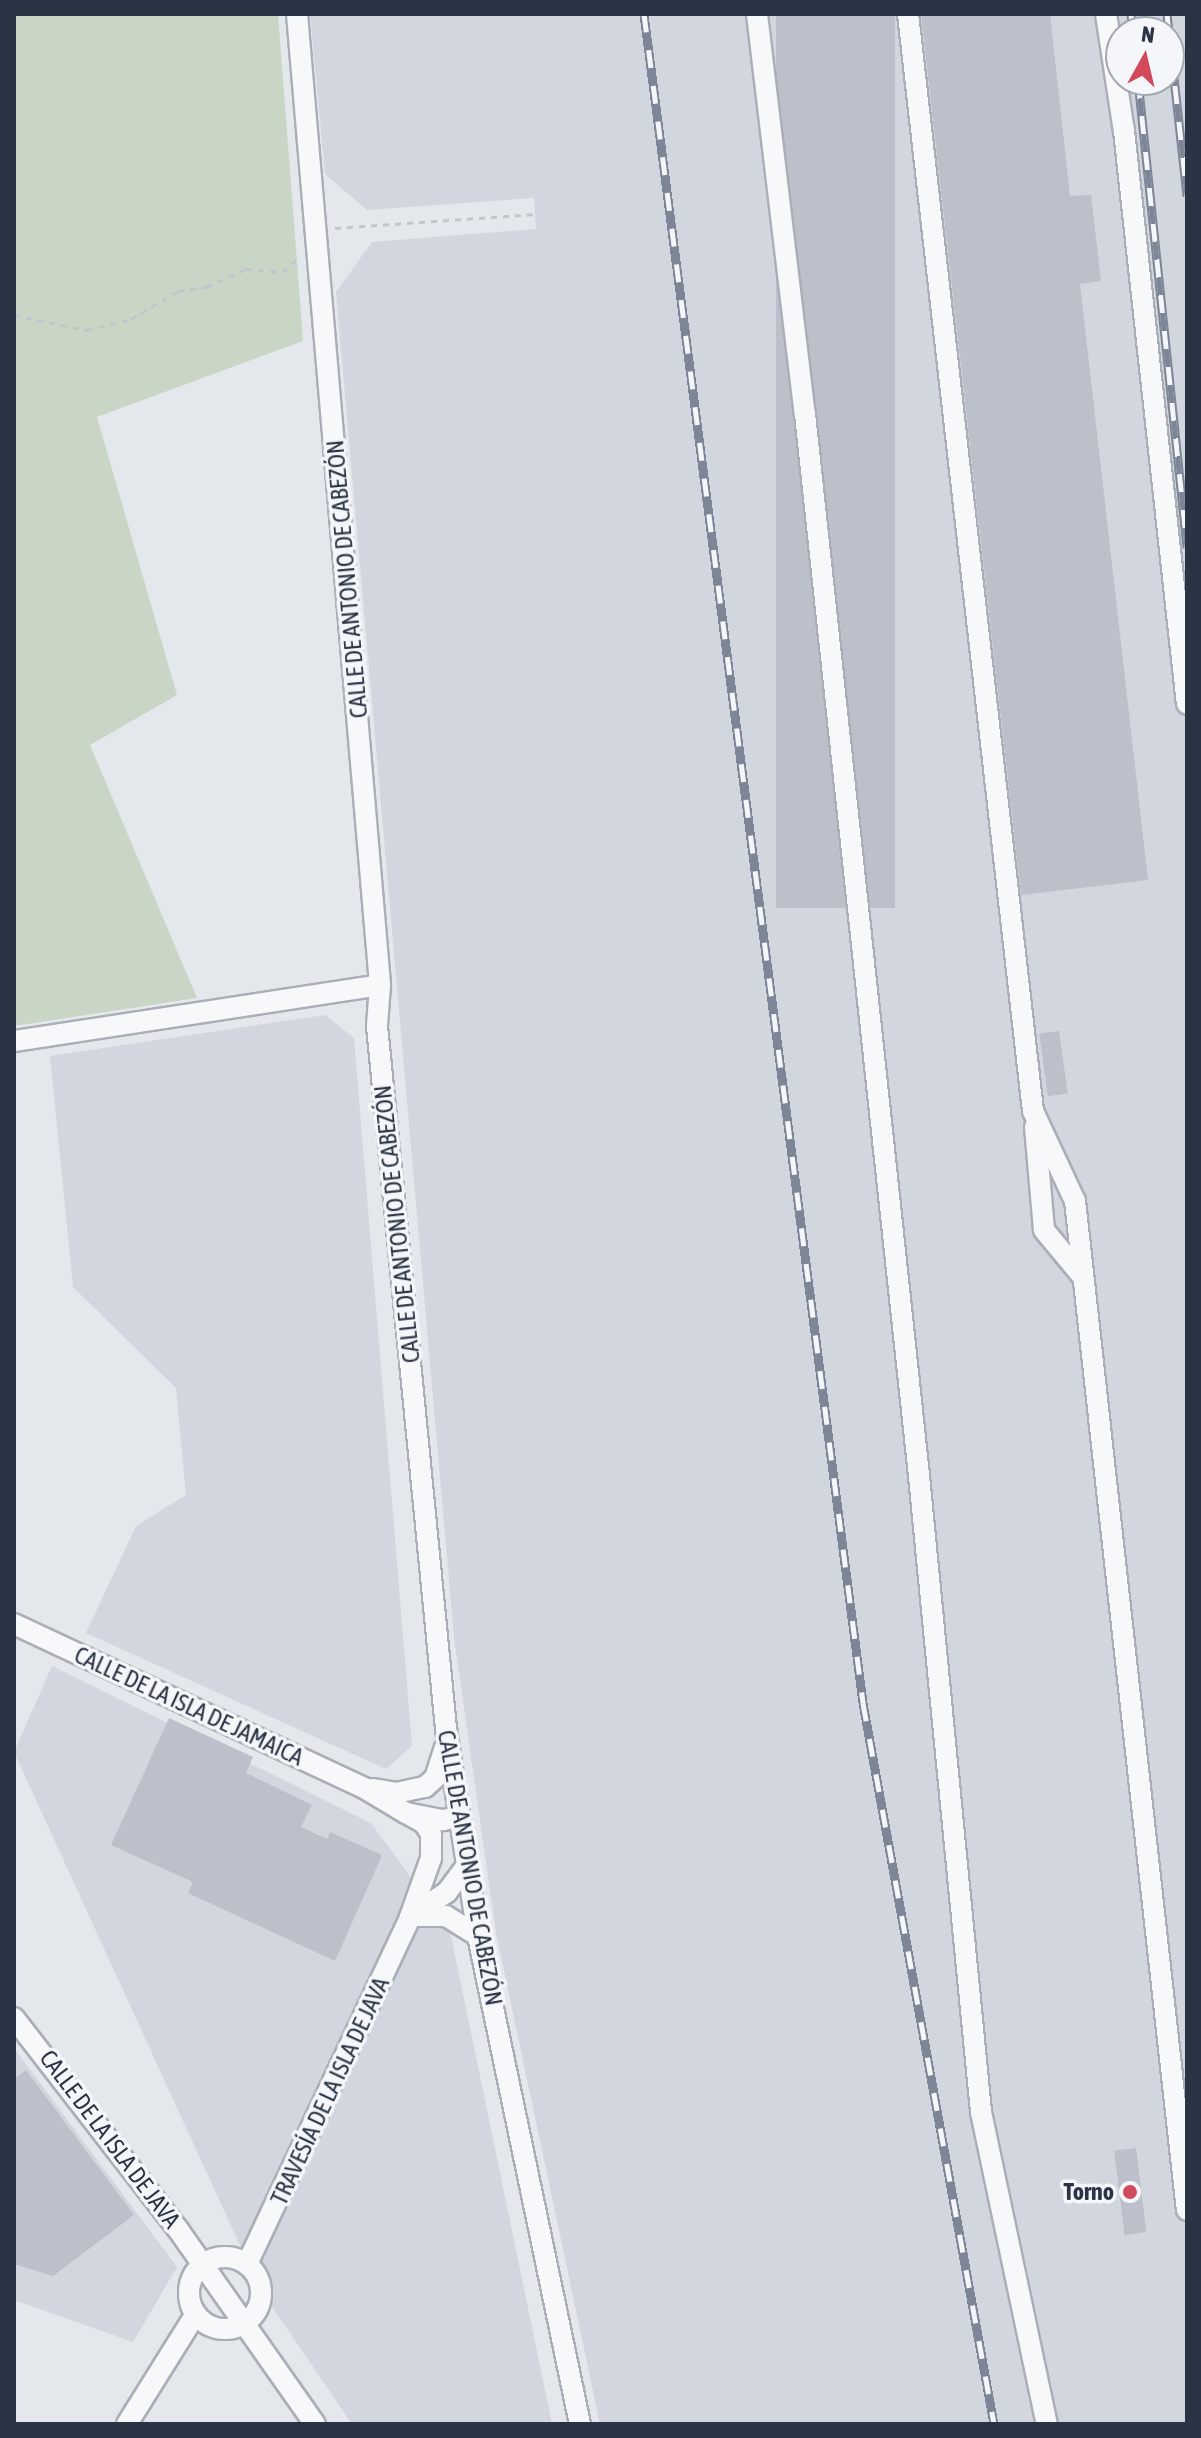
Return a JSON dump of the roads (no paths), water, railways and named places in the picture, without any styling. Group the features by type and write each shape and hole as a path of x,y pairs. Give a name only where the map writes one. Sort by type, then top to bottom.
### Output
{"street":[{"name":"CALLE DE ANTONIO DE CABEZÓN","path":"297,14 380,985 377,1026 447,1737 478,1936 580,2424"},
{"path":"757,14 805,414 919,1476 981,2112 1047,2424"},
{"path":"908,14 1044,1230 1083,1278"},
{"path":"1106,14 1124,131 1187,704"},
{"path":"14,1041 380,985"},
{"path":"1033,1111 1075,1201 1187,2210"},
{"name":"CALLE DE LA ISLA DE JAMAICA","path":"14,1624 364,1788 406,1813 443,1820 459,1817"},
{"name":"CALLE DE LA ISLA DE JAMAICA","path":"364,1788 396,1793 425,1787 440,1767 447,1737"},
{"name":"TRAVESÍA DE LA ISLA DE JAVA","path":"247,2264 410,1917 433,1846 424,1823 406,1813"},
{"path":"410,1917 447,1892 467,1865"},
{"path":"410,1917 446,1916 478,1936"},
{"name":"CALLE DE LA ISLA DE JAVA","path":"14,2018 203,2263 315,2424"},
{"path":"127,2424 195,2315 190,2282 203,2263 225,2256 247,2264 261,2294 245,2323 213,2327 195,2315"}],"railway":[{"path":"644,14 863,1703 994,2424"},
{"path":"1167,14 1187,196"},
{"path":"1140,96 1187,547"}],"place":[{"name":"Torno","path":"1130,2192"}]}
